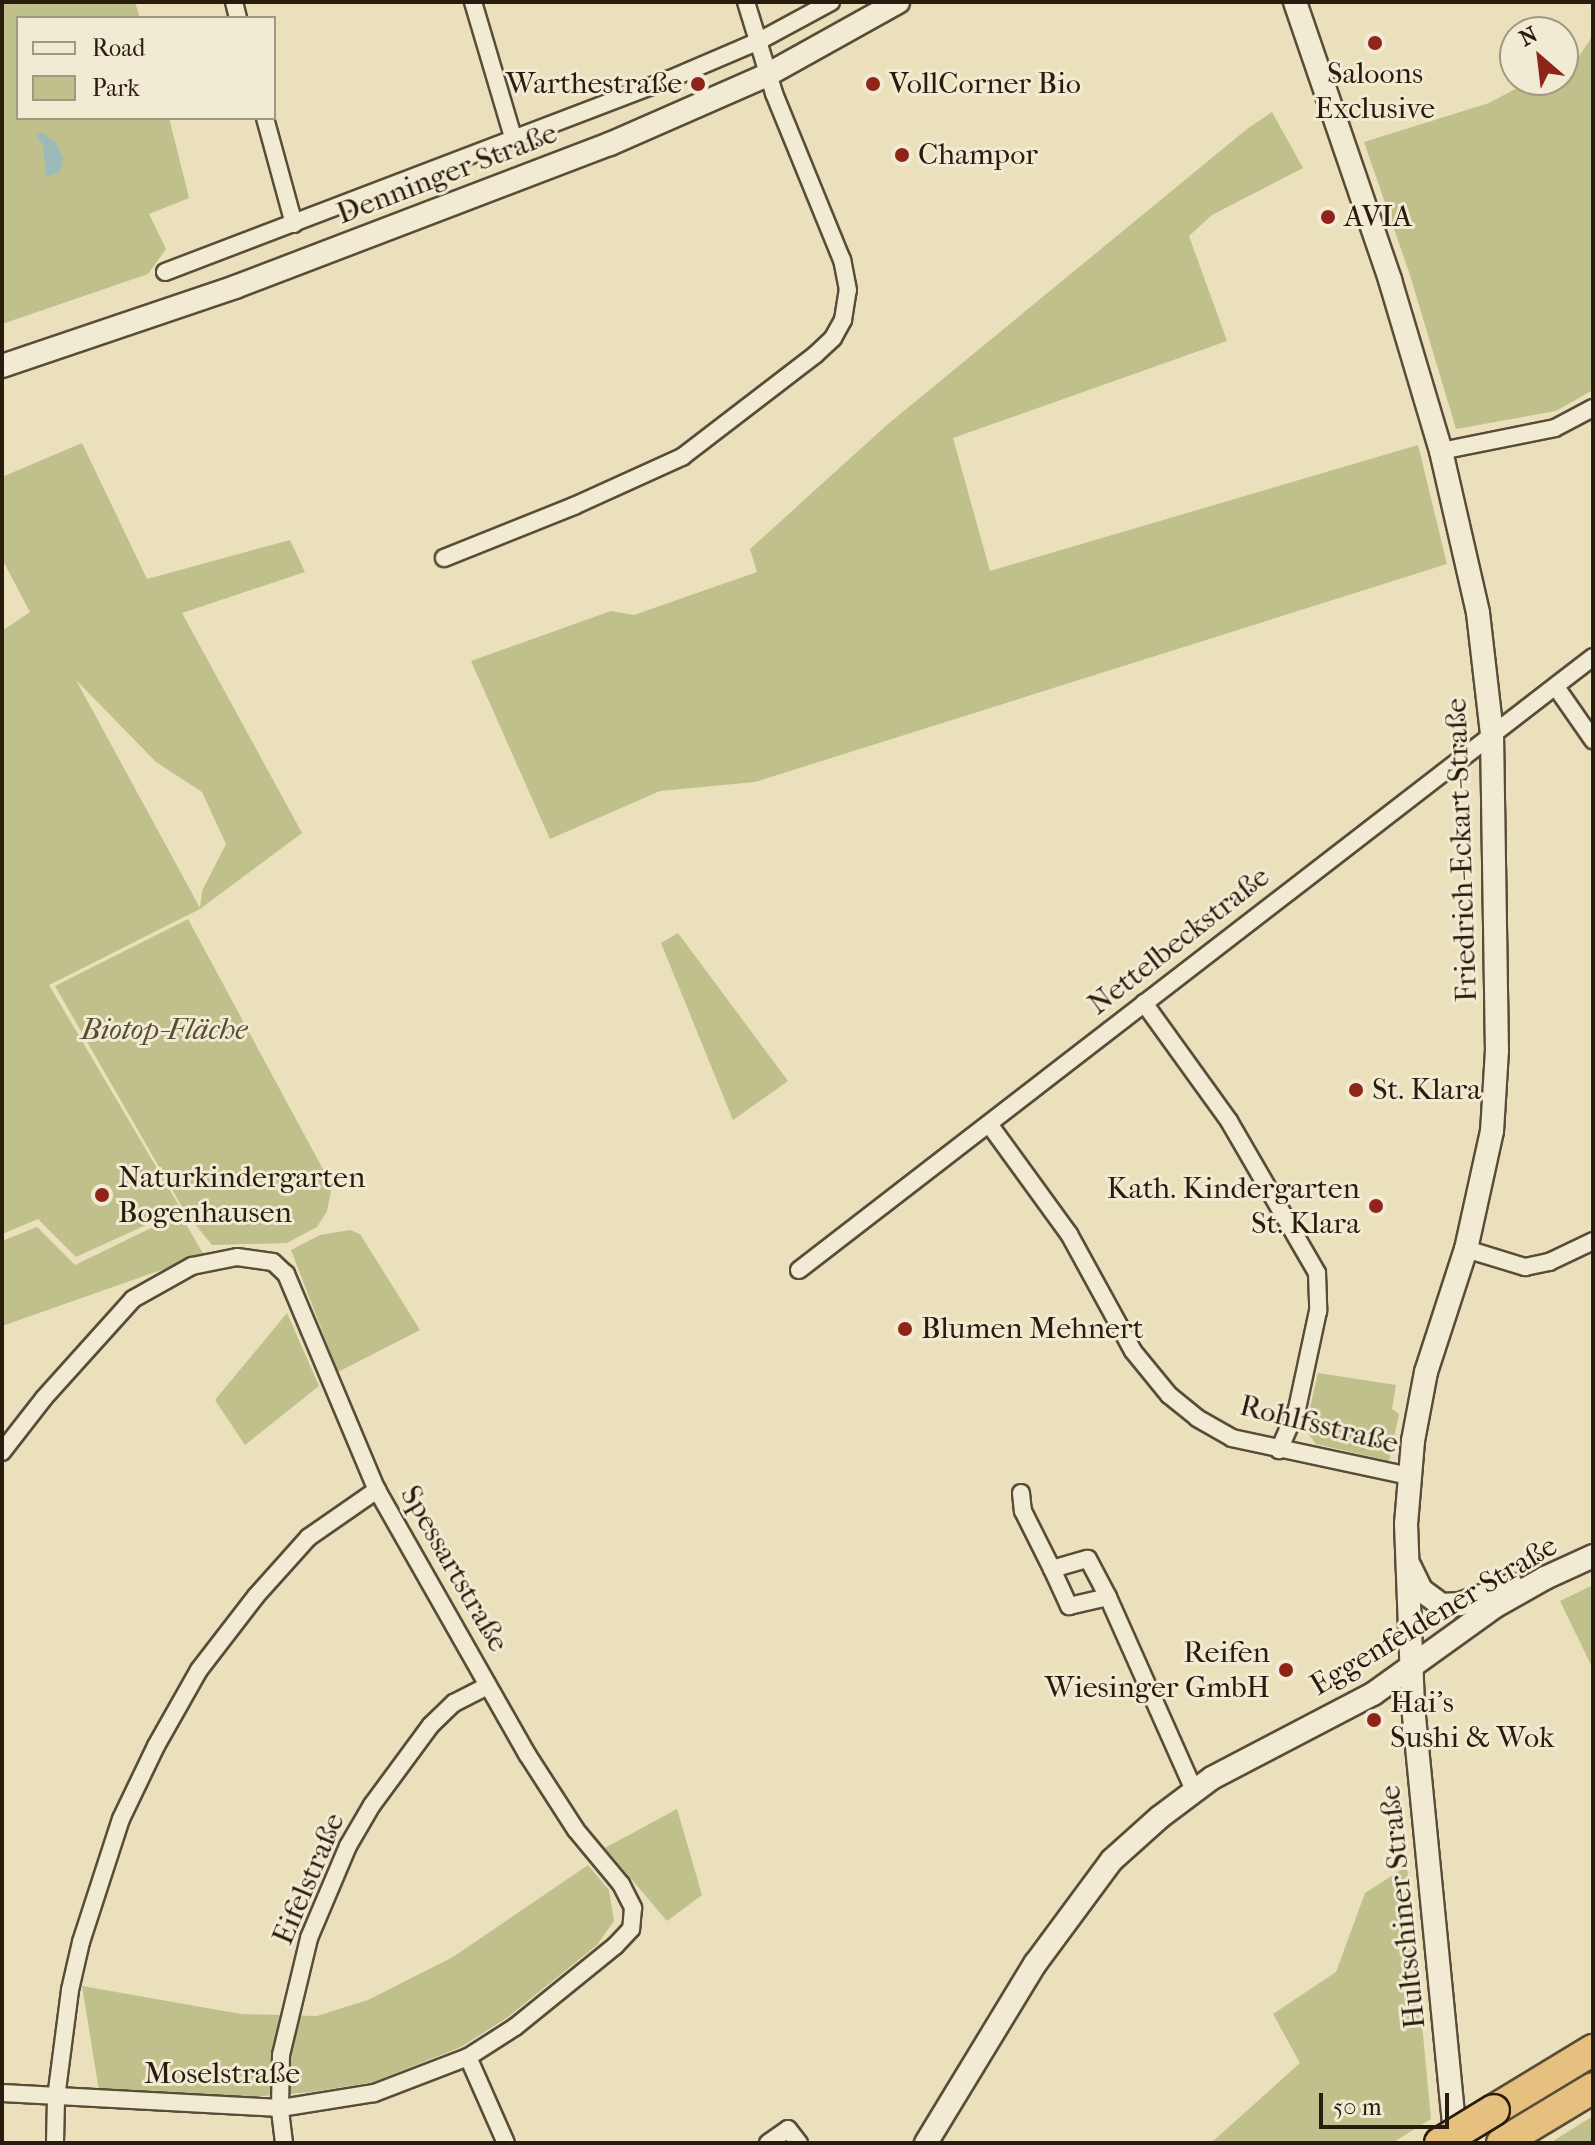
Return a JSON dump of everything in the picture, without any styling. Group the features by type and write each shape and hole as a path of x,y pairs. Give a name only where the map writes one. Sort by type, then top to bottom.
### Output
{"highway":[{"path":"1440,2143 1593,2050"},
{"path":"1502,2143 1593,2088"}],"main road":[{"name":"Denninger Straße","path":"2,366 235,287 610,144 767,75 898,2"},
{"name":"Friedrich-Eckart-Straße","path":"1295,2 1390,280 1441,451 1478,613 1492,734 1496,797 1496,1063 1492,1131 1466,1249 1426,1372 1409,1476 1406,1558 1411,1666"},
{"name":"Eggenfeldener Straße","path":"926,2143 1035,1964 1112,1860 1194,1790 1262,1750 1373,1694 1494,1607 1558,1571 1593,1556"},
{"path":"1406,1558 1421,1590 1442,1605 1460,1604 1541,1573 1558,1571"},
{"name":"Hultschiner Straße","path":"1411,1666 1456,2143"}],"street":[{"path":"473,2 513,137"},
{"path":"444,558 574,506 682,457 730,423 833,338 843,320 848,290 842,260 767,75 746,2"},
{"name":"Denninger Straße","path":"165,272 670,79 759,41 831,2"},
{"path":"266,120 294,224"},
{"path":"1441,451 1555,428 1593,408"},
{"name":"Nettelbeckstraße","path":"799,1270 1593,657"},
{"path":"1556,687 1593,740"},
{"path":"1144,1003 1229,1121 1317,1273 1318,1311 1297,1409 1279,1450"},
{"name":"Rohlfsstraße","path":"989,1124 1069,1234 1133,1351 1155,1381 1197,1418 1232,1438 1409,1476"},
{"path":"1466,1249 1525,1267 1549,1262 1593,1241"},
{"name":"Spessartstraße","path":"2,1452 44,1398 133,1299 192,1266 237,1257 273,1262 286,1274 377,1490 488,1686 576,1830 621,1884"},
{"path":"55,2143 56,2098 70,1990 81,1942 121,1819 156,1746 199,1670 256,1596 309,1537 377,1490"},
{"path":"1021,1493 1023,1511 1069,1606 1108,1597"},
{"path":"1052,1569 1088,1559 1194,1790"},
{"name":"Eifelstraße","path":"284,2143 280,2108 281,2055 309,1938 348,1846 372,1805 431,1725 454,1703 488,1686"},
{"name":"Moselstraße","path":"2,2093 280,2108 374,2093 468,2057 515,2027 623,1938 631,1929 633,1908 621,1884"},
{"path":"468,2057 506,2143"},
{"path":"768,2143 788,2129 799,2143"}],"green space":[{"path":"2,2 135,2 139,16 16,16 16,120 170,120 189,198 149,214 166,249 148,274 2,324"},
{"path":"1593,35 1593,390 1556,411 1456,429 1410,275 1364,142 1489,103 1502,96 1579,96 1580,55"},
{"path":"1272,112 1303,168 1212,215 1189,236 1227,341 953,438 990,571 1418,445 1447,564 755,782 660,791 550,839 471,661 611,611 634,615 757,572 750,549 888,424 1247,129"},
{"path":"82,443 147,579 290,540 305,572 182,613 302,833 200,909 49,985 181,1209 76,1257 38,1219 2,1234 2,631 30,612 2,559 2,477","holes":["76,680 156,762 202,792 226,844 202,891 200,908"]},
{"name":"Biotop-Fläche","path":"188,919 332,1186 327,1211 317,1227 287,1243 212,1245 185,1212 55,986"},
{"path":"678,933 788,1081 733,1120 661,943"},
{"path":"180,1214 204,1255 2,1326 2,1241 37,1227 75,1265"},
{"path":"350,1230 360,1234 420,1330 338,1372 291,1250 320,1235"},
{"path":"287,1313 319,1386 245,1445 215,1400"},
{"path":"1318,1373 1396,1385 1392,1409 1399,1414 1389,1461 1316,1444 1305,1429"},
{"path":"1593,1585 1593,1669 1560,1601"},
{"path":"677,1809 702,1895 667,1921 605,1848"},
{"path":"588,1865 609,1890 614,1921 597,1945 508,2017 461,2047 373,2082 312,2092 225,2099 99,2091 82,1986 241,2014 317,2016 368,2000 453,1957"},
{"path":"1407,1866 1431,2119 1392,2143 1211,2143 1300,2063 1273,2014 1336,1972 1365,1893"},
{"path":"1593,2116 1593,2143 1550,2143"}],"water":[{"path":"41,132 56,142 63,158 60,172 46,177 43,144 36,137"}],"place":[{"name":"Saloons Exclusive","path":"1375,43"},
{"name":"Warthestraße","path":"698,84"},
{"name":"VollCorner Bio","path":"873,84"},
{"name":"Champor","path":"902,155"},
{"name":"AVIA","path":"1328,217"},
{"name":"St. Klara","path":"1356,1090"},
{"name":"Naturkindergarten Bogenhausen","path":"102,1195"},
{"name":"Kath. Kindergarten St. Klara","path":"1376,1206"},
{"name":"Blumen Mehnert","path":"905,1329"},
{"name":"Reifen Wiesinger GmbH","path":"1286,1670"},
{"name":"Hai's Sushi & Wok","path":"1374,1720"}]}
